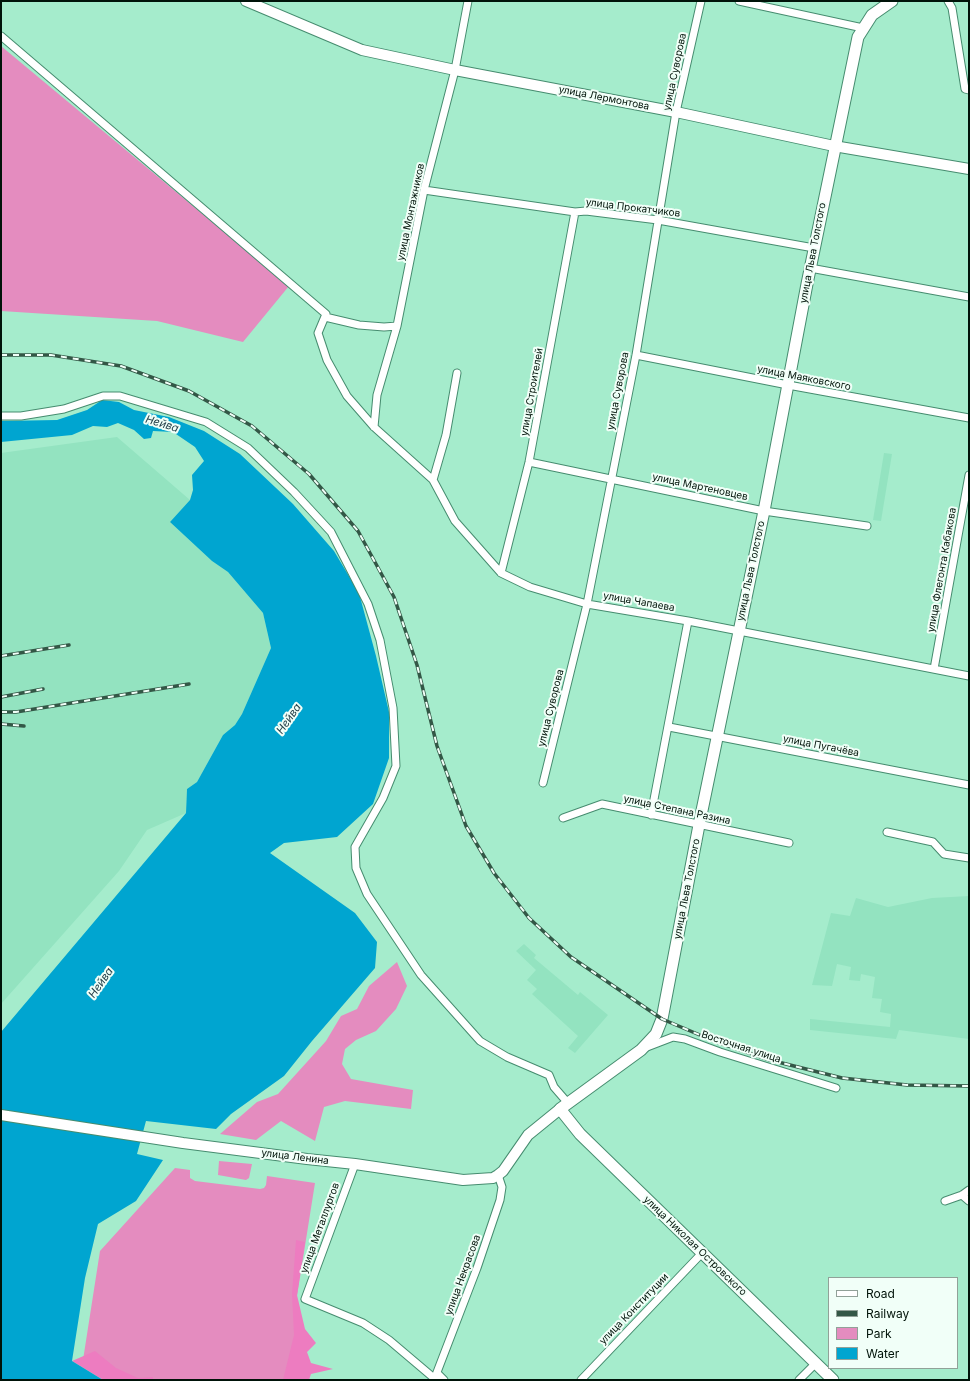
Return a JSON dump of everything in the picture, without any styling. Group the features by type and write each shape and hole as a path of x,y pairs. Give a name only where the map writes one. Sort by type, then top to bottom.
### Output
{"main road":[{"name":"улица Льва Толстого","path":"563,1105 641,1050 656,1034 662,1019 699,825 764,510 834,146 858,37 872,15 892,1"},
{"name":"улица Николая Островского","path":"563,1105 580,1134 703,1252 832,1380"}],"street":[{"name":"улица Лермонтова","path":"246,1 362,50 455,70 676,112 834,146 969,169"},
{"name":"улица Монтажников","path":"374,426 377,395 397,326 424,190 455,70 468,1"},
{"name":"улица Суворова","path":"543,783 587,604 636,355 676,112 700,1"},
{"path":"738,1 863,28"},
{"path":"948,1 952,8 965,89 969,90"},
{"path":"1,36 326,314 325,317 359,325 384,327 397,326"},
{"name":"улица Прокатчиков","path":"424,190 575,212 586,211 658,220 814,248"},
{"name":"улица Строителей","path":"501,573 529,462 575,212"},
{"path":"810,268 969,297"},
{"name":"улица Чапаева","path":"325,317 318,332 327,360 347,396 374,426 433,480 455,521 501,573 530,587 587,604 688,621 969,676"},
{"name":"улица Маяковского","path":"636,355 788,385 969,418"},
{"path":"433,480 446,435 457,373"},
{"path":"1,416 28,415 64,408 103,396 120,396 206,422 248,448 294,492 331,532 368,604 380,640 393,708 396,766 383,798 355,847 356,868 367,894 421,975 480,1041 507,1057 549,1075 563,1105 528,1135 503,1171 498,1175"},
{"name":"улица Мартеновцев","path":"529,462 764,510 867,526"},
{"name":"улица Флегонта Кабакова","path":"934,669 969,475"},
{"path":"651,815 688,621"},
{"name":"улица Пугачёва","path":"669,727 969,785"},
{"name":"улица Степана Разина","path":"563,818 602,804 789,843"},
{"path":"887,832 934,842 944,854 969,858"},
{"name":"Восточная улица","path":"641,1050 673,1037 685,1038 720,1052 836,1088"},
{"name":"улица Ленина","path":"1,1115 183,1143 355,1164 463,1180 493,1178 498,1175"},
{"name":"улица Металлургов","path":"355,1164 306,1299 363,1323 389,1340 435,1378"},
{"name":"улица Некрасова","path":"435,1378 478,1268 500,1200 502,1187 498,1175"},
{"path":"945,1201 962,1195 969,1190"},
{"path":"962,1195 969,1201"},
{"name":"улица Конституции","path":"580,1380 703,1252"},
{"path":"799,1380 816,1364"},
{"path":"435,1378 444,1380"}],"shaded area":[{"path":"117,437 190,500 170,522 212,561 228,572 263,613 271,648 242,714 235,725 223,735 197,782 187,789 186,813 147,830 119,871 1,1004 1,453"},
{"path":"884,453 892,454 881,521 873,520"},
{"path":"969,896 969,1039 899,1030 896,1039 810,1030 810,1019 890,1027 891,1014 880,1012 882,999 872,998 875,977 861,974 860,981 849,980 851,967 837,964 832,986 812,985 831,913 850,916 856,898 888,907 932,898"},
{"path":"524,944 536,955 534,958 578,995 580,992 608,1015 575,1053 568,1048 578,1036 532,994 537,989 527,980 536,970 516,951"},
{"path":"296,1240 305,1242 297,1295 305,1329 316,1343 307,1352 311,1363 333,1369 311,1374 309,1380 283,1380 294,1335 292,1294"},
{"path":"95,1351 116,1368 138,1378 153,1377 153,1380 103,1380 72,1361"}],"green space":[{"path":"1,46 289,286 243,342 157,321 1,311"},
{"path":"397,962 407,986 396,1009 376,1031 356,1040 345,1049 342,1064 351,1079 413,1090 411,1109 345,1101 324,1107 315,1141 281,1121 256,1140 220,1134 257,1102 278,1094 326,1041 341,1016 357,1009 369,986"},
{"path":"219,1161 252,1164 249,1178 246,1180 218,1175"},
{"path":"175,1168 190,1170 190,1178 195,1181 260,1189 264,1188 266,1185 267,1176 315,1183 297,1296 295,1380 125,1380 83,1360 100,1251"}],"water":[{"name":"Нейва","path":"102,400 119,402 134,410 169,417 204,431 240,454 293,504 334,551 359,593 389,712 389,758 373,804 337,837 284,843 270,853 355,913 377,942 375,968 284,1076 231,1114 216,1129 146,1121 137,1154 163,1160 136,1201 98,1224 85,1278 72,1361 103,1380 1,1380 1,1032 186,813 187,789 197,782 223,735 235,725 242,714 271,648 263,613 228,572 212,561 170,522 190,500 193,490 192,475 204,461 195,447 173,432 153,431 151,438 144,439 134,430 118,423 107,427 93,426 72,435 1,442 1,421 57,420 87,410"}],"railway":[{"path":"1,355 51,355 121,366 189,391 252,426 309,474 358,531 394,597 417,665 437,746 466,826 494,873 529,918 571,957 662,1019 714,1041 770,1060 842,1078 907,1085 969,1086"},
{"path":"1,656 69,645"},
{"path":"1,712 16,712 189,684"},
{"path":"1,697 43,689"},
{"path":"1,724 24,726"}]}
